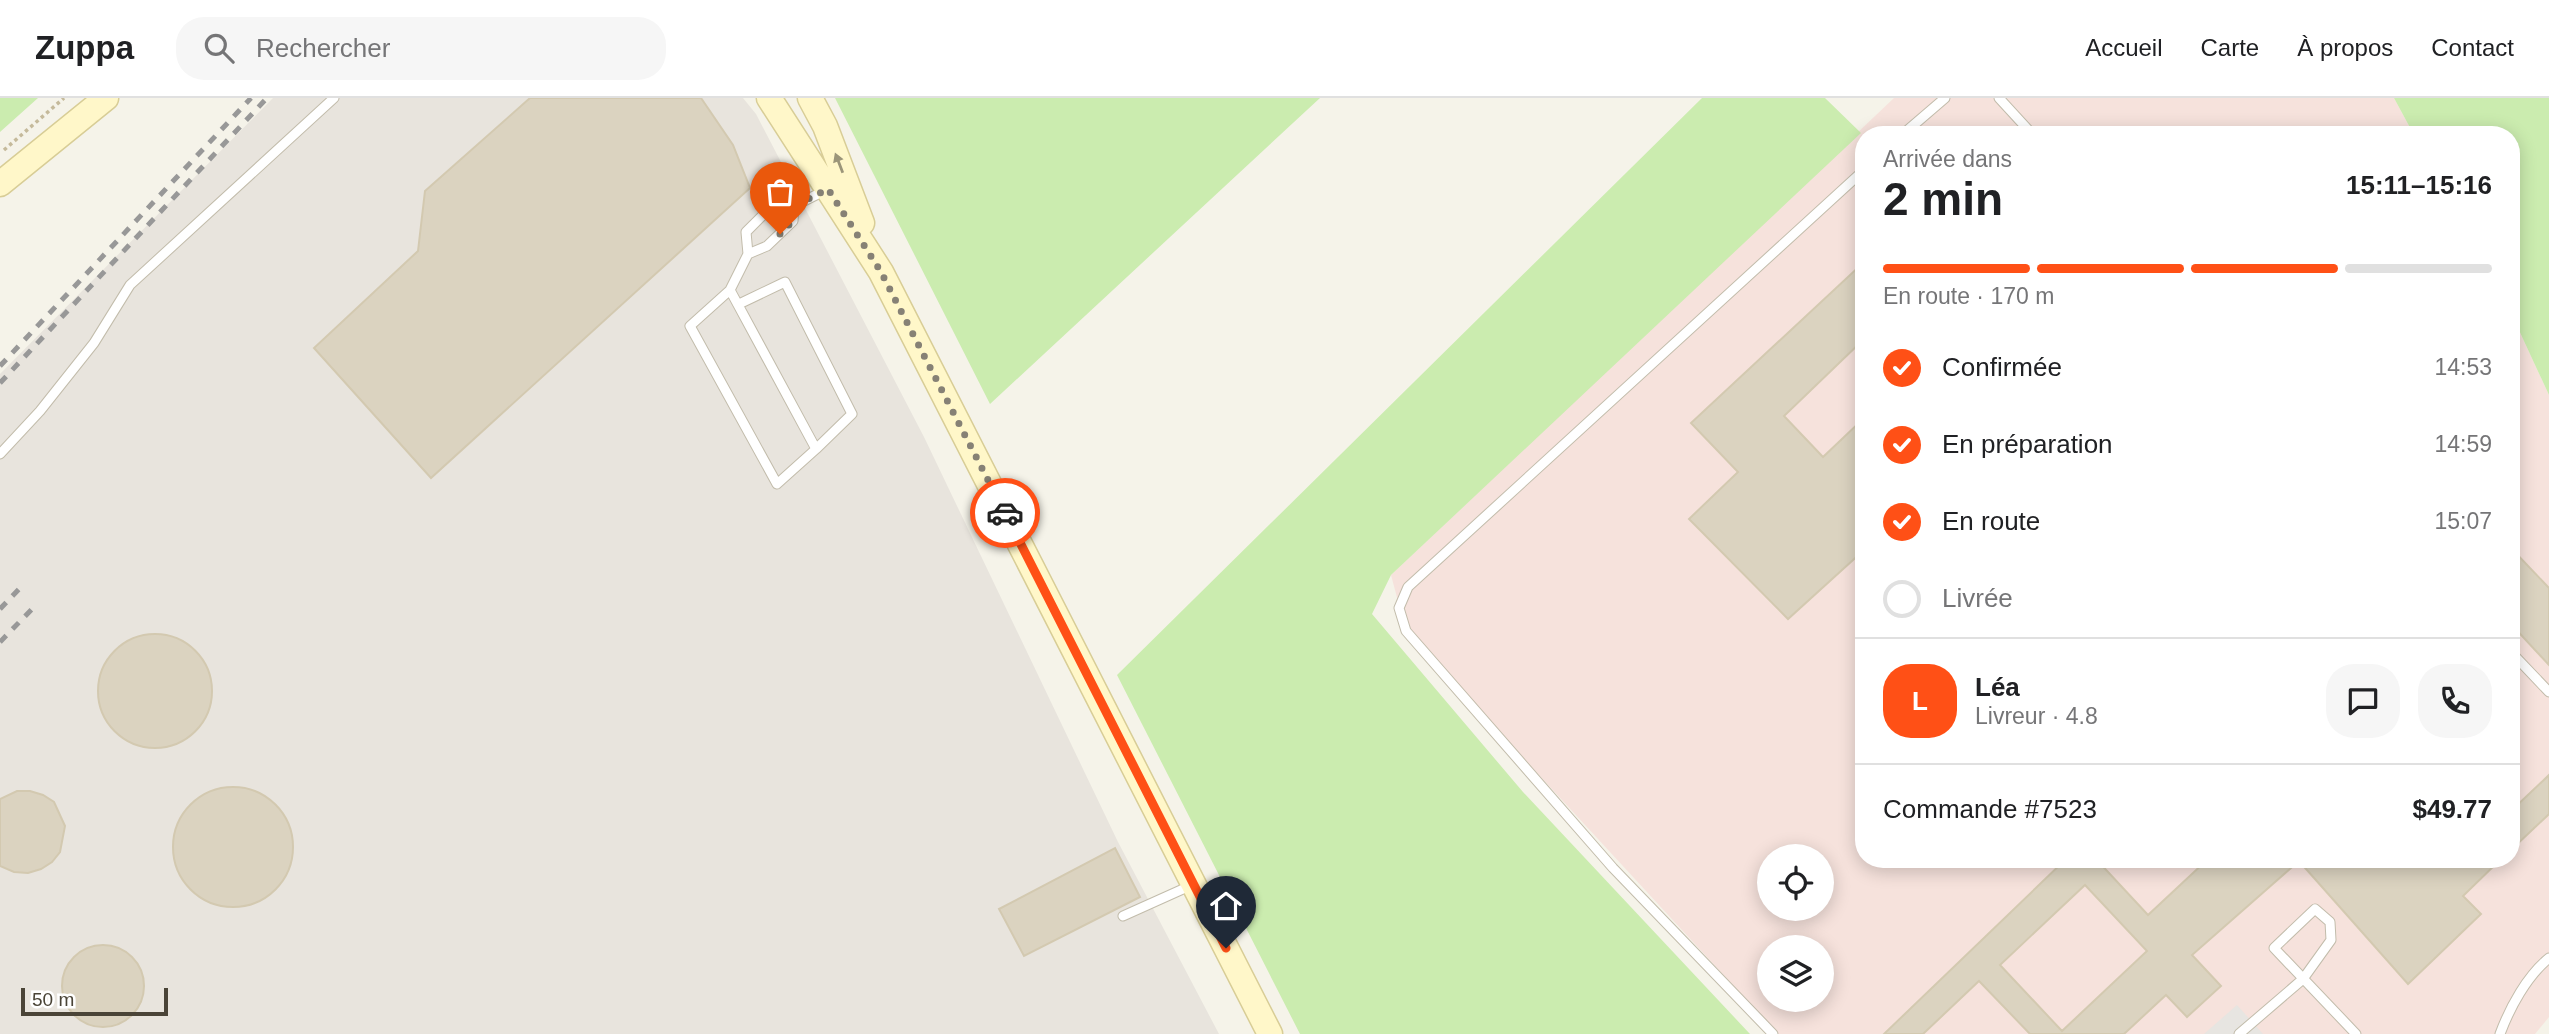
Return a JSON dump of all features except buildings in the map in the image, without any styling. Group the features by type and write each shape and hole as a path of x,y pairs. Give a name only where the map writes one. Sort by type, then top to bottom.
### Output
{"main road":[{"path":"0,184 106,98"},
{"path":"769,98 881,272 1270,1034"},
{"path":"810,98 825,126 881,272"}],"lane":[{"path":"0,454 40,411 94,343 130,285 334,98"},
{"path":"1912,126 1945,98"},
{"path":"1999,98 2025,126"},
{"path":"1773,1034 1613,868 1406,631 1399,608 1408,587 1855,178"},
{"path":"739,304 785,282 852,414 777,484 690,326 730,290 748,254 746,232 774,204 794,206 828,189"},
{"path":"748,254 767,246 793,221 794,206"},
{"path":"730,290 816,449"},
{"path":"2520,661 2549,692"},
{"path":"1123,916 1194,884"},
{"path":"2239,1034 2303,979 2331,940 2330,922 2315,909 2274,948 2303,979 2356,1034"},
{"path":"2501,1034 2506,1018 2537,967 2549,958"}],"path":[{"path":"0,153 64,98"}],"shaded area":[{"path":"273,98 743,98 756,114 924,437 1118,842 1219,1034 0,1034 0,374"},
{"path":"1894,98 2394,98 2409,126 1864,126"},
{"path":"1855,135 1855,868 2520,868 2520,332 2549,395 2549,1017 2535,1034 1778,1034 1758,1012 1834,1012 1834,935 1757,935 1757,1011 1406,631 1391,575"},
{"path":"2237,1005 2263,1034 2204,1034"}],"green space":[{"path":"0,98 38,98 0,132"},
{"path":"835,98 1320,98 990,404"},
{"path":"1702,98 1825,98 1855,127 1855,139 1391,575 1372,614 1523,792 1750,1034 1300,1034 1117,675"},
{"path":"2394,98 2549,98 2549,395 2520,332 2520,126 2409,126"}],"railway":[{"path":"0,366 251,98"},
{"path":"0,383 267,98"},
{"path":"0,609 19,589"},
{"path":"0,642 32,609"}],"way so far":[{"path":"780,234 793,221 794,206 828,189 881,272 1005,513"}],"route":[{"path":"1005,513 1226,948"}]}
